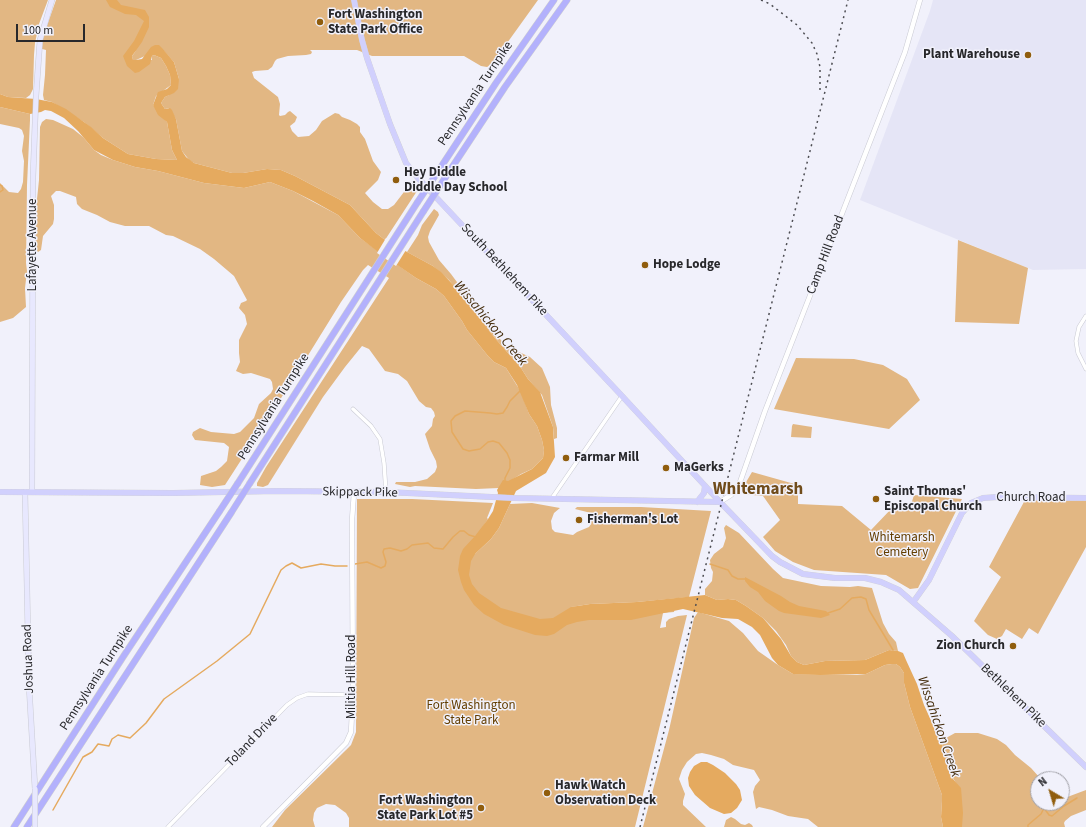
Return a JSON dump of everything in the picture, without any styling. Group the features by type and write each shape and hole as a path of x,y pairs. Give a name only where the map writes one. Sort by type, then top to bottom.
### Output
{"highway":[{"name":"Pennsylvania Turnpike","path":"14,827 123,657 238,483 438,170 496,82 554,0"},
{"name":"Pennsylvania Turnpike","path":"27,827 250,484 408,234 509,81 566,0"}],"main road":[{"name":"Lafayette Avenue","path":"32,491 33,177 35,116 40,40 52,0"},
{"name":"South Bethlehem Pike","path":"354,0 367,58 390,124 406,163 418,178 720,502"},
{"path":"697,502 704,493 705,485"},
{"name":"Skippack Pike","path":"0,492 386,492 513,498 720,502"},
{"name":"Joshua Road","path":"25,492 29,685 35,789 35,827"},
{"name":"Church Road","path":"914,601 929,580 962,513 971,503 983,498 998,497 1086,498"},
{"name":"Bethlehem Pike","path":"720,502 772,556 797,571 803,574 835,578 865,578 881,582 898,590 914,601 952,636 1086,767"}],"street":[{"name":"Camp Hill Road","path":"720,502 732,496 739,485 765,411 906,52 920,0"},
{"path":"1086,316 1079,327 1076,341 1078,353 1086,369"},
{"path":"552,498 622,396"},
{"path":"354,409 371,426 380,439 386,492"},
{"name":"Militia Hill Road","path":"263,827 346,743 351,732 353,695 351,581 354,493"},
{"name":"Toland Drive","path":"168,827 287,705 297,698 308,694 353,695"}],"shaded area":[{"path":"106,0 117,0 121,5 145,10 149,17 149,27 142,42 132,56 133,60 142,59 151,47 159,45 174,62 179,79 178,89 174,93 165,97 161,103 165,109 170,108 172,110 176,119 182,151 186,157 194,163 232,173 243,173 267,169 281,170 350,205 376,233 385,240 433,266 441,272 459,291 494,337 540,392 553,427 555,457 546,473 516,491 499,528 491,539 475,554 471,561 469,575 472,584 479,593 501,608 540,619 553,618 571,607 590,604 637,602 705,595 717,600 736,600 763,618 781,639 791,656 797,662 804,665 825,661 865,660 889,650 903,653 942,745 950,773 961,788 963,813 962,827 943,827 941,817 942,795 910,707 904,683 904,673 896,664 885,665 866,674 793,674 778,665 772,658 760,635 752,627 738,619 722,618 683,609 631,620 589,620 577,622 567,625 554,634 547,636 535,635 504,625 484,614 474,605 464,590 458,570 460,556 463,549 475,536 493,511 498,493 497,490 503,480 508,481 532,469 543,458 544,450 542,440 537,426 529,414 517,385 506,368 494,362 488,356 467,330 444,296 436,289 416,278 377,251 360,238 338,215 313,201 270,182 244,188 204,183 158,171 135,167 113,160 94,150 78,131 64,118 51,111 45,110 30,114 0,107 0,94 8,97 52,102 66,109 91,127 103,138 128,154 156,159 177,160 172,150 167,122 158,115 153,105 158,92 167,89 171,85 170,75 161,58 154,55 152,56 150,64 139,72 135,73 127,66 123,56 134,41 144,21 136,15 125,14 110,7"},
{"path":"933,0 1086,0 1086,269 1033,270 860,200"},
{"path":"745,577 790,602 799,606 826,611 830,615 821,618 779,611 765,601 758,592 750,587 745,581"},
{"path":"701,762 707,762 725,773 740,790 742,800 737,808 731,813 724,814 710,808 695,795 689,786 688,778 690,772 694,766"}],"green space":[{"path":"0,0 48,0 39,24 35,43 33,89 30,95 26,98 8,97 0,94"},
{"path":"56,0 538,0 492,64 487,67 481,66 464,56 372,56 357,50 310,50 312,52 311,54 288,56 277,59 268,70 252,72 254,78 278,97 280,104 280,116 285,115 290,111 297,117 295,122 290,126 292,131 298,137 309,136 316,130 322,121 335,113 350,120 360,127 360,132 365,139 373,161 381,172 378,180 365,193 382,209 388,209 394,205 407,188 417,188 417,191 385,240 376,233 350,205 281,170 267,169 243,173 232,173 190,161 182,151 176,119 169,108 165,109 161,103 165,97 169,95 179,79 174,62 164,51 133,60 132,56 136,51 125,61 152,60 152,56 154,55 161,58 166,66 170,75 171,85 156,96 153,105 167,122 172,150 177,160 156,159 128,154 103,138 84,122 52,102 44,100 46,50 42,49 43,37"},
{"path":"0,107 30,114 30,120 27,185 26,307 13,318 0,322 0,183 9,192 18,193 21,189 23,182 24,161 22,151 24,136 22,130 19,128 0,124"},
{"path":"46,119 53,120 73,129 83,137 94,150 113,160 135,167 158,171 204,183 244,188 270,182 293,191 338,215 360,238 416,278 436,289 444,296 467,330 488,356 494,362 506,368 521,392 529,414 537,426 544,450 543,458 532,469 499,488 476,489 410,487 395,484 396,482 415,482 427,479 435,472 437,467 436,461 425,434 432,426 435,416 431,408 426,407 419,401 407,381 398,374 385,371 369,349 362,346 323,397 268,485 263,487 257,486 257,483 266,467 389,278 368,265 341,302 225,485 212,487 200,485 201,476 216,471 227,461 229,447 224,443 195,440 192,435 193,432 200,428 211,432 234,434 240,432 254,418 259,404 271,393 273,389 270,379 251,373 243,374 236,371 240,362 239,340 247,324 245,315 239,308 241,303 247,300 234,276 200,249 173,236 166,235 149,226 125,226 110,222 82,209 77,204 76,197 60,191 56,191 51,196 54,205 53,224 43,236 41,250 38,252 35,248 35,218 39,180 40,127 42,122"},
{"path":"434,209 439,215 430,231 428,237 429,242 439,260 497,336 508,347 530,357 542,368 550,387 551,405 557,428 557,438 554,439 553,427 542,395 528,379 521,368 494,337 449,280 433,266 407,252 418,235 422,225"},
{"path":"958,240 1028,268 1019,324 955,322"},
{"path":"796,358 854,359 883,365 907,379 920,400 889,429 774,409"},
{"path":"793,424 812,427 811,438 791,437"},
{"name":"Whitemarsh Cemetery","path":"752,472 798,485 798,504 842,506 871,530 892,508 910,508 914,495 962,499 918,588 910,589 886,575 814,570 793,562 775,551 763,537 780,520 763,496 742,494 742,489"},
{"name":"Fort Washington State Park","path":"357,499 412,499 493,503 475,554 491,539 499,528 510,504 532,503 560,508 554,513 551,521 552,529 555,532 573,535 589,527 591,524 591,513 575,509 577,507 641,507 711,511 689,597 637,602 590,604 571,607 676,601 674,612 663,613 660,628 666,627 666,622 669,619 687,615 635,827 349,827 349,818 346,813 335,805 326,804 317,808 314,813 313,820 315,827 272,827 285,810 351,745 356,732"},
{"path":"1025,500 1086,501 1086,547 1038,634 1029,628 1022,639 1006,629 1002,636 997,639 988,635 974,621 1001,577 989,567"},
{"path":"726,525 739,533 783,578 821,586 858,586 872,588 883,623 889,634 896,642 898,651 889,650 865,660 825,661 804,665 797,662 791,656 786,645 776,631 763,618 736,600 717,600 705,595 705,589 712,581 713,572 710,560 714,554 723,547 726,538 724,528"},
{"path":"698,612 729,621 743,633 758,651 793,674 857,675 866,674 885,665 896,664 900,667 904,673 904,683 910,707 942,795 941,817 943,827 818,827 808,819 788,816 759,807 756,809 753,792 755,786 760,780 754,770 733,765 724,759 702,753 696,754 687,762 679,779 685,794 683,805 706,827 643,827 669,730 694,618"},
{"path":"955,733 978,733 997,739 1006,745 1034,771 1030,771 1030,811 1070,811 1070,796 1086,790 1086,810 1071,816 1065,821 1065,827 962,827 961,799 956,783 950,773 942,745 946,738"},
{"path":"731,817 741,824 745,825 749,823 753,827 724,827 726,820"}],"pier":[{"path":"386,238 406,250 396,266 377,253"}],"waterway":[{"path":"0,185 2,186 3,190 0,192"},
{"path":"505,482 505,478 510,468 510,460 507,453 499,443 493,441 488,442 480,449 469,451 463,449 452,432 451,421 455,416 465,411 497,414 503,413 510,401 521,390"},
{"path":"355,564 367,562 381,568 385,566 386,562 383,552 384,549 390,548 401,551 412,545 428,543 434,548 443,549 460,531 464,531 469,535 476,537"},
{"path":"53,810 83,757 92,752 98,744 109,746 112,739 118,735 130,738 146,723 164,699 217,661 250,634 281,570 292,563 301,568 321,564 347,566"},
{"path":"710,564 728,570 732,576 738,579 745,579"},
{"path":"828,613 840,609 852,598 861,597 866,599 869,610 893,650"},
{"path":"1028,827 1028,825 1041,814 1044,808 1049,815 1052,816 1077,798"}],"railway":[{"path":"761,0 770,4 797,25 812,43 817,54 820,67 820,92"},
{"path":"640,827 848,0"}],"place":[{"name":"Fort Washington State Park Office","path":"320,22"},
{"name":"Plant Warehouse","path":"1028,55"},
{"name":"Hey Diddle Diddle Day School","path":"396,180"},
{"name":"Hope Lodge","path":"645,265"},
{"name":"Farmar Mill","path":"566,458"},
{"name":"MaGerks","path":"666,468"},
{"name":"Saint Thomas' Episcopal Church","path":"876,499"},
{"name":"Fisherman's Lot","path":"579,520"},
{"name":"Zion Church","path":"1013,646"},
{"name":"Hawk Watch Observation Deck","path":"547,793"},
{"name":"Fort Washington State Park Lot #5","path":"481,808"}],"district":[{"name":"Whitemarsh","path":"758,490"}],"water label":[{"name":"Wissahickon Creek","path":"490,324"},
{"name":"Wissahickon Creek","path":"938,727"}]}
